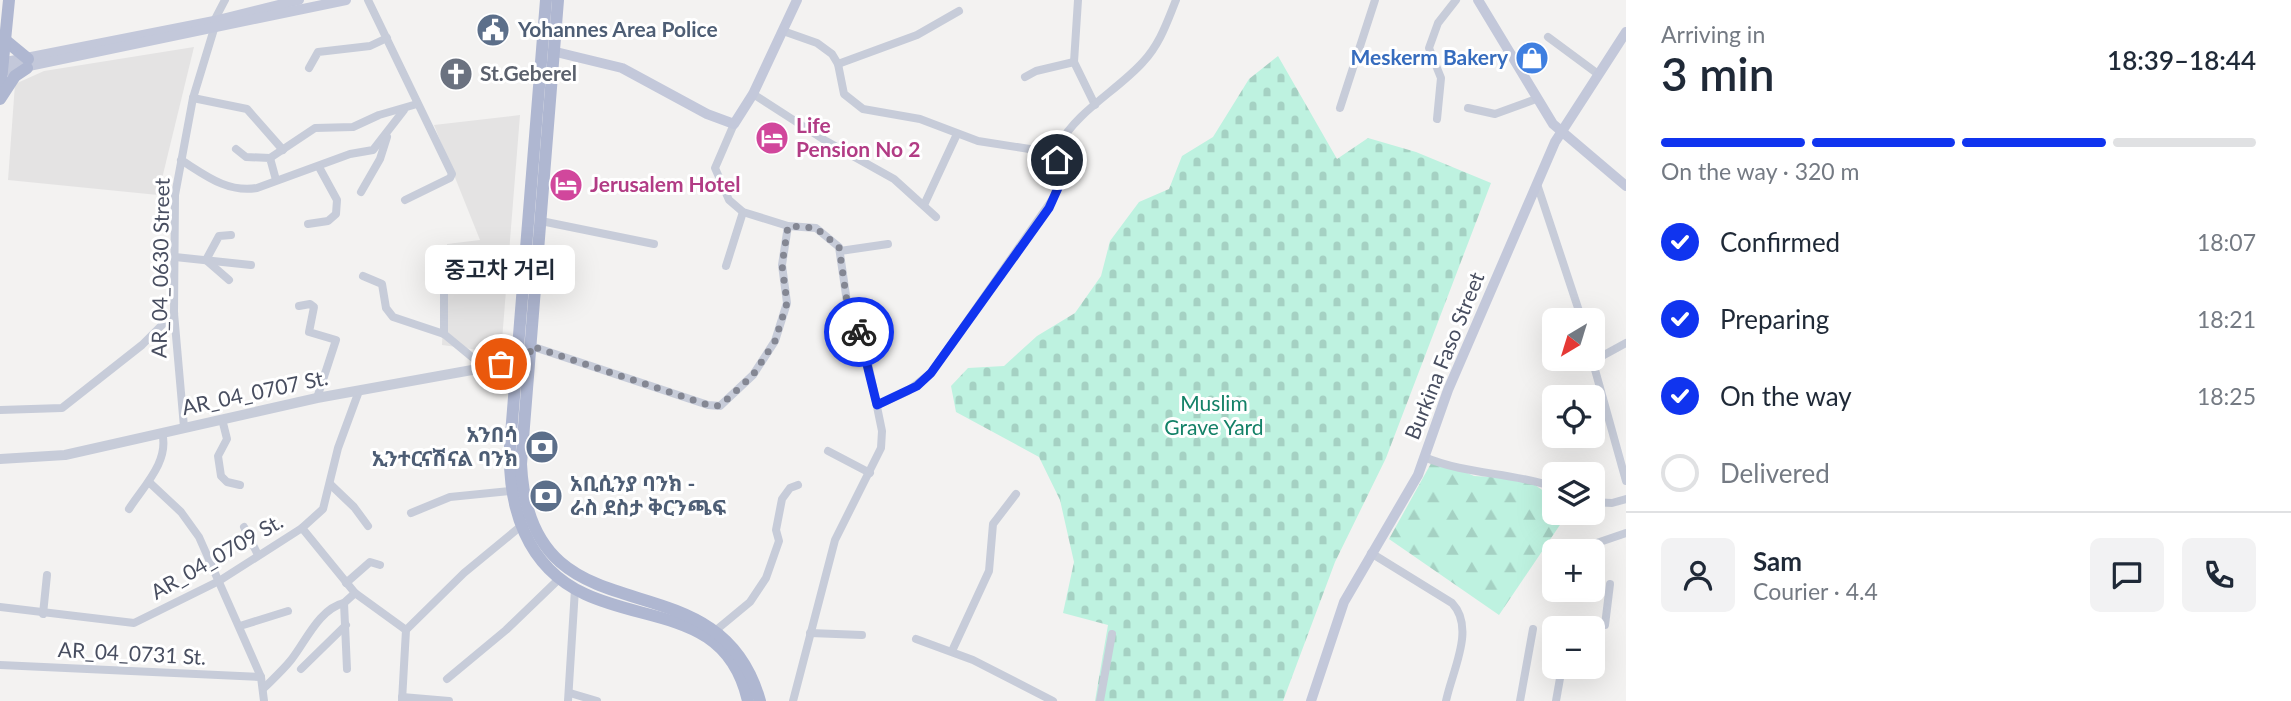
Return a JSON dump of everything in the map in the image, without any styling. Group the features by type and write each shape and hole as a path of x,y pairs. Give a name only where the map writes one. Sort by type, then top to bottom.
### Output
{"main road":[{"path":"0,91 9,0"},
{"path":"214,25 299,0"},
{"path":"1,68 346,0"},
{"path":"546,0 524,361 522,474 527,510 543,543 559,561 588,582 669,606 700,620 715,631 742,659 760,701"},
{"path":"558,0 531,346 524,361 510,447 510,491 521,526 538,554 560,578 575,589 597,599 680,621 696,630 730,661 748,701"},
{"path":"556,52 622,68 707,114 734,124 753,94 797,0"},
{"path":"1478,0 1536,99 1560,132 1626,186"},
{"name":"Burkina Faso Street","path":"1311,701 1344,603 1371,553 1403,504 1424,457 1448,390 1560,132 1626,32"},
{"path":"5,40 27,64"},
{"path":"0,99 15,76 27,64"}],"street":[{"name":"AR_04_0630 Street","path":"184,427 174,313 175,195 193,97 214,25 225,0"},
{"path":"368,0 451,176 405,200"},
{"path":"1078,0 1074,62 1095,105"},
{"path":"877,405 924,381 962,334 1054,197 1059,179 1055,153 1061,141 1151,52 1175,0"},
{"path":"1340,108 1375,0"},
{"path":"1437,119 1441,78 1429,48 1438,23 1456,0"},
{"path":"838,64 917,35 959,10"},
{"path":"783,30 825,48 838,64 844,94 863,109 907,115 978,141 1055,153"},
{"path":"1548,37 1598,74"},
{"path":"309,68 318,52 365,47 387,38"},
{"path":"1025,77 1036,71 1074,62"},
{"path":"753,94 825,141 894,179 936,217"},
{"path":"193,97 247,109 283,150"},
{"path":"1468,108 1495,114 1536,99"},
{"path":"236,149 246,157 270,158 315,128 353,127 379,115 404,110 417,104"},
{"path":"181,160 213,181 231,187 252,189 349,154 373,150 404,110"},
{"path":"734,124 716,172 729,200 743,212 788,226 816,228 840,251 847,302 865,350 882,431 881,448 835,540 793,701"},
{"path":"360,192 380,159 388,134"},
{"path":"924,205 957,134"},
{"path":"270,158 276,180"},
{"path":"308,223 328,221 336,214 337,200 319,167"},
{"path":"1537,184 1578,308"},
{"path":"726,266 743,212"},
{"path":"541,221 654,244"},
{"path":"531,346 708,405 720,406 753,375 775,341 787,303 782,265 788,226"},
{"path":"206,260 219,236 231,235"},
{"path":"840,251 888,244"},
{"path":"175,257 251,265"},
{"path":"206,260 229,280"},
{"path":"209,276 221,273"},
{"path":"444,274 444,334"},
{"path":"363,276 382,284 387,311 393,317 444,334 484,367"},
{"path":"299,306 313,304 309,332 336,340 317,398"},
{"path":"0,410 62,408 142,345 174,313"},
{"path":"1605,354 1626,343"},
{"name":"AR_04_0707 St.","path":"0,459 65,455 317,398 524,361"},
{"path":"1596,371 1626,481"},
{"name":"AR_04_0709 St.","path":"0,607 134,623 219,581 302,528 323,509 338,448 359,391"},
{"path":"222,419 227,439 218,456 221,476 227,482 240,485"},
{"path":"130,509 149,483 162,454 162,433"},
{"path":"828,451 870,473"},
{"path":"1424,457 1471,473 1526,478 1542,483"},
{"path":"149,483 191,524 240,626 261,677 264,701"},
{"path":"331,485 368,526"},
{"path":"715,631 750,602 766,578 779,541 776,530 782,499 790,488 798,485"},
{"path":"411,513 450,498 510,491"},
{"path":"952,651 989,571 993,524 1016,494"},
{"path":"1605,503 1626,499"},
{"path":"449,701 402,699 405,630 464,573 521,526"},
{"path":"244,527 258,555"},
{"path":"302,528 355,593 405,630"},
{"path":"1605,540 1626,533"},
{"path":"1371,553 1452,603 1461,615 1460,649 1447,701"},
{"path":"346,583 370,562 380,565"},
{"path":"43,614 47,575"},
{"path":"447,679 506,630 560,578"},
{"path":"1605,625 1610,584"},
{"path":"575,589 569,697 597,701"},
{"path":"264,688 289,663 314,627 334,607 344,603 355,593"},
{"path":"344,603 347,669"},
{"path":"240,626 288,611"},
{"path":"301,669 345,625"},
{"path":"1520,701 1532,629"},
{"path":"810,634 862,635"},
{"path":"1100,701 1112,634"},
{"path":"916,639 952,651 1053,701"},
{"name":"AR_04_0731 St.","path":"0,665 261,677"},
{"path":"1556,701 1560,679"}],"shaded area":[{"path":"194,47 158,195 8,180 15,84 44,71"},
{"path":"520,115 501,353 442,345 447,244 480,240 434,125"}],"green space":[{"name":"Muslim Grave Yard","path":"1278,56 1337,159 1368,138 1416,152 1491,183 1386,458 1335,562 1283,701 1095,701 1108,625 1063,613 1074,562 1060,500 1039,457 956,412 951,386 968,368 1004,366 1037,336 1075,313 1101,276 1110,241 1139,202 1169,189 1182,156 1213,137 1249,79"},
{"path":"1434,458 1474,476 1526,479 1542,490 1542,525 1560,525 1550,539 1542,539 1542,551 1499,615 1389,539"}],"way so far":[{"path":"501,364 529,361 531,346 708,405 720,406 761,366 775,341 787,303 782,265 788,226 816,228 839,247 845,270 847,302 859,332"}],"place":[{"name":"Yohannes Area Police","path":"493,30"},
{"name":"Meskerm Bakery","path":"1532,58"},
{"name":"St.Geberel","path":"456,74"},
{"name":"Life Pension No 2","path":"772,138"},
{"name":"Jerusalem Hotel","path":"566,185"},
{"name":"중고차 거리","path":"501,364"},
{"name":"አንበሳ ኢንተርናሽናል ባንክ","path":"542,447"},
{"name":"አቢሲንያ ባንክ - ራስ ደስታ ቅርንጫፍ","path":"546,496"}],"route":[{"path":"859,332 877,405 924,381 962,334 1014,253 1049,208 1058,188 1057,160"}]}
